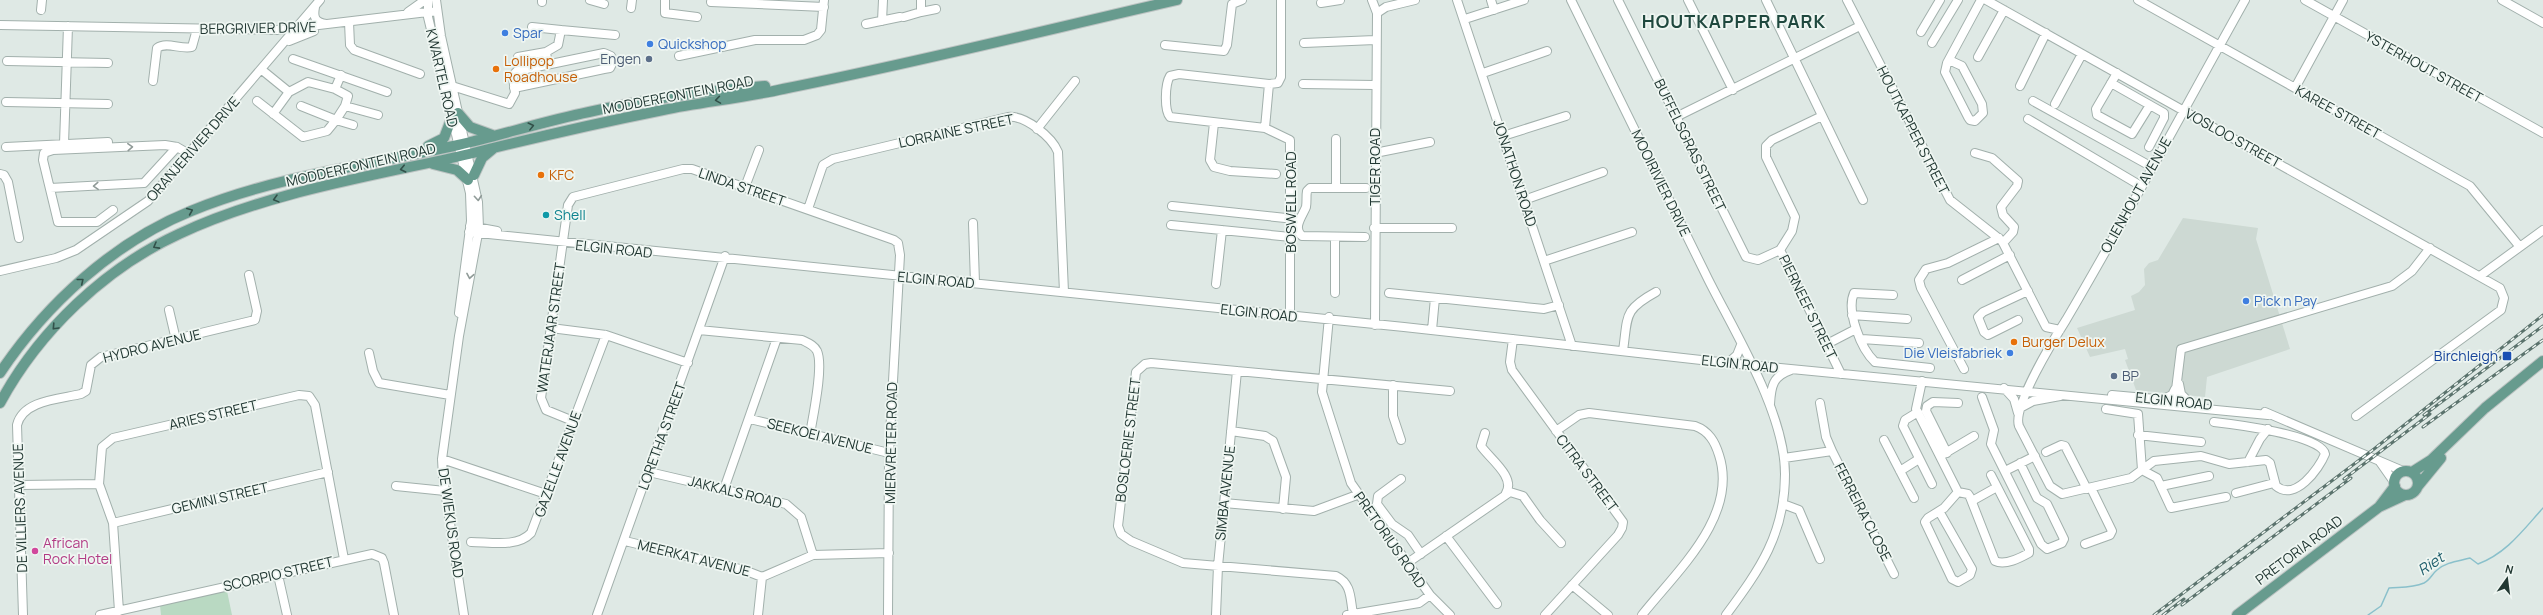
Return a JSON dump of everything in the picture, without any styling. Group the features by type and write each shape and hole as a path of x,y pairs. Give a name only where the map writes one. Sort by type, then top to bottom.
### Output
{"main road":[{"name":"MODDERFONTEIN ROAD","path":"0,403 30,357 70,312 120,268 148,250 178,234 240,210 495,147 664,110 778,90 892,66 1177,0"},
{"name":"MODDERFONTEIN ROAD","path":"0,373 14,351 41,319 78,283 109,258 159,226 190,211 236,195 358,165 462,144 589,112 665,97 798,85"},
{"path":"358,165 436,144 447,134 455,115 470,128 493,135"},
{"path":"426,164 450,167 471,178 482,158 495,147"},
{"name":"PRETORIA ROAD","path":"2379,507 2394,484 2397,474 2408,471 2431,460 2490,404 2543,361"},
{"name":"PRETORIA ROAD","path":"2236,615 2379,507 2413,493 2437,462 2467,432 2543,369"},
{"path":"2408,471 2418,478 2418,486"},
{"path":"2394,484 2400,493 2405,495"}],"street":[{"path":"41,10 42,0"},
{"name":"ORANJERIVIER DRIVE","path":"0,271 56,258 90,243 148,201 262,70 320,0"},
{"path":"399,14 416,8 426,0"},
{"name":"KWARTEL ROAD","path":"426,0 432,12 452,86 455,115"},
{"name":"KWARTEL ROAD","path":"436,0 432,12 430,27 455,115 464,155"},
{"path":"583,0 590,0 604,4"},
{"path":"665,0 665,13 697,17"},
{"path":"882,21 883,0"},
{"path":"921,0 921,12"},
{"path":"1166,45 1224,51 1227,45 1232,4 1242,0"},
{"path":"1265,128 1269,84 1278,83 1281,77 1282,0"},
{"path":"1321,3 1340,0"},
{"path":"1372,0 1377,13 1386,7 1415,0"},
{"name":"JONATHON ROAD","path":"1458,0 1572,346"},
{"path":"1490,0 1494,10"},
{"path":"1465,19 1524,0"},
{"name":"MOOIRIVIER DRIVE","path":"1571,0 1741,344 1770,405 1779,431 1784,458 1783,504 1776,534 1761,566 1726,615"},
{"name":"BUFFELSGRAS STREET","path":"1618,0 1746,257 1750,260 1758,260 1780,250"},
{"path":"1688,0 1733,90"},
{"path":"1766,0 1863,200"},
{"name":"HOUTKAPPER STREET","path":"1847,0 1950,200 2001,241 2010,254 2046,327 2049,336 2047,354"},
{"path":"1921,32 1940,0"},
{"path":"1932,43 1958,0"},
{"path":"1949,60 1962,66 1982,104 1983,113 1975,121 1969,119 1946,74 1949,60 1981,0"},
{"name":"VOSLOO STREET","path":"1986,0 2497,286 2502,292 2504,301 2501,310 2356,416"},
{"name":"OLIENHOUT AVENUE","path":"2019,411 2027,390 2245,0"},
{"name":"YSTERHOUT STREET","path":"2305,0 2543,133"},
{"path":"2295,88 2343,0"},
{"path":"2502,0 2543,23"},
{"name":"KAREE STREET","path":"2142,1 2470,186 2520,247"},
{"path":"679,56 750,41 804,40 817,35 821,30 824,3 711,2"},
{"path":"314,7 313,14 316,21 336,24"},
{"path":"866,24 936,9"},
{"path":"1978,57 2004,10"},
{"name":"BERGRIVIER DRIVE","path":"0,26 277,30 336,24 399,14 432,12"},
{"path":"411,13 423,18 430,27"},
{"name":"TIGER ROAD","path":"1375,324 1375,40 1377,13"},
{"path":"348,22 350,45 354,50 420,74"},
{"path":"277,30 282,38 283,45 302,35 336,24"},
{"path":"1676,117 1860,26"},
{"path":"532,27 615,35"},
{"path":"64,144 68,28"},
{"path":"153,81 158,48 164,45 180,49 192,47 197,29"},
{"path":"518,57 546,52 558,45 561,30"},
{"path":"2020,86 2046,33"},
{"path":"1304,43 1375,40"},
{"path":"1483,74 1547,51"},
{"path":"546,52 548,65"},
{"path":"452,86 505,104 509,104 514,99 514,88 515,73 604,53 611,56 613,62 610,68 514,88"},
{"path":"2055,104 2082,54"},
{"path":"293,59 387,92"},
{"path":"7,61 108,63"},
{"path":"262,70 289,92"},
{"path":"2117,73 2096,113 2132,134 2135,132 2150,105"},
{"name":"BOSWELL ROAD","path":"1269,84 1179,74 1170,76 1167,83 1168,116 1176,119 1265,128 1287,137 1290,142 1295,219 1291,237 1288,311"},
{"path":"335,90 341,75"},
{"path":"257,101 273,114 303,137 327,131 345,106 348,96 335,90 308,82 289,92 273,114"},
{"path":"1037,129 1075,82"},
{"path":"2111,83 2163,112 2164,116 2148,147"},
{"path":"1303,84 1375,85"},
{"path":"2033,101 2152,167"},
{"path":"6,102 108,104"},
{"path":"301,106 353,125"},
{"path":"345,106 378,114"},
{"path":"1503,136 1566,116"},
{"name":"PIERNEEF STREET","path":"1822,116 1772,140 1766,146 1766,157 1795,217 1792,231 1780,250 1841,374"},
{"name":"LORRAINE STREET","path":"808,209 823,165 833,159 1008,117 1018,117 1037,129 1052,142 1058,152 1064,291"},
{"path":"2028,119 2141,186"},
{"path":"1214,123 1210,160 1214,167 1230,171 1276,174"},
{"path":"1336,139 1336,188"},
{"path":"6,147 108,142"},
{"path":"1375,153 1430,142"},
{"path":"113,210 97,222 61,223 57,220 43,160 44,153 47,151 165,145 176,147 189,154"},
{"path":"50,188 144,182 176,147"},
{"path":"745,187 759,150"},
{"path":"1964,369 1918,280 1926,269 1948,263 2001,241 2013,232 2014,227 2003,215 2001,208 2017,186 2018,181 1992,158 1974,153"},
{"name":"DE WIEKUS ROAD","path":"464,155 471,178 474,230 461,293 459,336 442,459 445,491 464,615"},
{"name":"LINDA STREET","path":"564,241 568,205 577,195 688,169 745,187 894,240 899,249 898,274"},
{"path":"1524,200 1603,172"},
{"path":"0,174 4,175 8,182 18,238"},
{"path":"1295,219 1306,206 1308,189 1366,188"},
{"path":"1172,206 1295,219"},
{"path":"1295,219 1301,235 1366,237"},
{"path":"973,223 975,281"},
{"path":"1171,225 1291,237"},
{"path":"1374,228 1452,228"},
{"name":"ELGIN ROAD","path":"474,230 724,258 1288,311 1329,319 1792,370 2027,390 2174,404 2268,415"},
{"path":"1216,284 1222,230"},
{"path":"2480,276 2543,230"},
{"path":"1544,260 1632,232"},
{"path":"1335,237 1335,293"},
{"name":"WATERJAAR STREET","path":"564,241 551,328 542,404 550,412 573,421"},
{"path":"2174,404 2181,349 2392,286 2412,271 2430,248"},
{"path":"1962,280 2010,254"},
{"name":"LORETHA STREET","path":"597,615 625,541 724,258"},
{"name":"MIERVRETER ROAD","path":"888,615 889,453 898,274"},
{"name":"HYDRO AVENUE","path":"30,407 81,394 88,386 92,365 101,357 252,322 257,314 249,275"},
{"path":"2018,320 1988,335 1984,332 1978,319 1983,312 2028,291"},
{"path":"1623,351 1631,308 1656,292"},
{"path":"1893,295 1856,292 1853,295 1852,315 1856,329 1872,359 1877,363 1930,368"},
{"path":"1389,293 1544,309 1558,305"},
{"path":"1432,330 1435,298"},
{"path":"169,310 176,340"},
{"path":"1852,315 1908,319"},
{"name":"PRETORIUS ROAD","path":"1329,319 1322,379 1324,397 1351,483 1357,495 1406,564 1430,595 1450,615"},
{"path":"2046,327 2060,330"},
{"path":"551,328 606,335 688,363"},
{"path":"1827,344 1856,329"},
{"path":"699,330 802,340 813,346 818,353 817,389 810,434"},
{"name":"GAZELLE AVENUE","path":"471,542 522,541 534,528 606,335"},
{"path":"724,489 750,419 777,338"},
{"name":"CITRA STREET","path":"1513,339 1510,362 1512,370 1623,522 1622,528 1618,535 1545,615"},
{"path":"1862,339 1919,343"},
{"path":"1728,363 1736,355 1741,344"},
{"path":"369,353 373,371 379,383 450,395"},
{"name":"BOSLOERIE STREET","path":"1350,615 1349,588 1346,583 1336,576 1178,562 1125,538 1118,526 1134,378 1138,369 1151,363 1450,391"},
{"path":"1770,405 1773,381 1778,375 1792,370"},
{"name":"SIMBA AVENUE","path":"1216,615 1218,566 1237,371"},
{"path":"2178,375 2181,394 2190,403"},
{"path":"1922,381 1916,405 1918,412 1943,455"},
{"path":"1393,386 1393,416 1401,440"},
{"path":"2004,388 2014,399 2019,411 2019,426 2050,486 2055,492 2065,494 2131,478 2154,461 2201,456 2226,464 2263,459 2268,461 2274,483 2282,489 2301,485 2314,473 2325,452 2320,448 2298,438 2268,429 2214,422"},
{"path":"2160,400 2172,395 2175,388"},
{"name":"ELGIN ROAD","path":"2078,395 2087,393 2160,400 2174,404 2190,403 2246,409 2298,425 2408,471"},
{"path":"2019,411 2033,401 2066,394"},
{"name":"ARIES STREET","path":"99,484 102,447 113,438 299,395 309,396 312,400"},
{"path":"1982,397 1994,430 1991,444 2042,547 2049,549 2062,543 2064,539 2047,504 2037,498 2020,463"},
{"name":"SCORPIO STREET","path":"100,615 344,559 328,472 312,400"},
{"path":"1958,404 1933,402 1927,406 1926,411 1958,492"},
{"path":"1820,404 1826,437 1832,451"},
{"name":"DE VILLIERS AVENUE","path":"23,615 17,425 18,418 30,407"},
{"path":"2106,409 2136,413 2139,417 2138,435 2142,470"},
{"path":"1918,412 1905,420 1903,426 1932,484"},
{"path":"1556,431 1579,415 1590,413 1695,426 1708,434 1717,449 1722,467 1722,486 1714,522 1705,537 1642,615"},
{"name":"SEEKOEI AVENUE","path":"750,419 889,453"},
{"path":"2248,462 2268,429"},
{"path":"1231,431 1266,436 1273,441 1286,477 1283,508"},
{"path":"1485,433 1481,440 1481,446 1507,478 1509,485 1506,493"},
{"path":"2138,435 2201,442"},
{"path":"1943,455 1974,436"},
{"path":"1884,440 1914,498"},
{"path":"2046,452 2065,446 2112,531 2110,534 2084,544"},
{"name":"FERREIRA CLOSE","path":"1784,458 1832,451 1894,574"},
{"path":"2005,471 2034,456"},
{"path":"442,459 546,494"},
{"path":"1900,471 1919,459"},
{"path":"2379,460 2394,484"},
{"path":"2142,470 2157,478 2168,504 2173,509 2226,497"},
{"name":"GEMINI STREET","path":"112,523 328,472"},
{"name":"JAKKALS ROAD","path":"649,472 786,504 794,509 801,517 814,554"},
{"path":"1958,492 1968,494 1972,501 1995,561 2006,562 2028,553 2029,549 1991,475"},
{"path":"2161,486 2209,476"},
{"path":"1401,479 1378,496 1377,504 1392,524 1408,535 1421,554"},
{"path":"2236,493 2274,483"},
{"path":"20,485 99,484 112,523 119,611"},
{"path":"396,486 445,491"},
{"path":"1972,501 1997,487"},
{"path":"1406,564 1506,493 1514,492 1523,496 1540,520 1561,543"},
{"path":"1939,511 1972,569 1972,574 1958,582 1952,579 1926,524 1926,519 1939,511 1958,492"},
{"path":"1224,503 1314,511 1357,495"},
{"path":"1783,504 1799,510 1820,559"},
{"path":"1446,536 1497,604"},
{"name":"MEERKAT AVENUE","path":"625,541 744,570 762,577"},
{"path":"758,615 762,577 814,554 889,553"},
{"path":"344,559 372,554 382,558 394,615"},
{"path":"278,575 287,615"},
{"path":"1572,585 1608,615"},
{"path":"1350,615 1419,603 1430,595"}],"shaded area":[{"path":"2183,218 2258,228 2256,239 2290,349 2207,377 2205,397 2136,390 2125,360 2128,359 2125,349 2090,357 2077,328 2135,310 2131,296 2139,292 2145,285 2144,269 2149,263 2158,260"}],"green space":[{"path":"227,591 232,615 161,615 160,605"}],"waterway":[{"name":"Riet","path":"2368,615 2381,606 2389,588 2420,585 2426,582 2435,572 2448,563 2470,558 2478,564 2498,554 2514,540 2543,508"}],"railway":[{"path":"2154,615 2374,449 2543,315"},
{"path":"2424,415 2543,326"},
{"path":"2423,427 2543,340"},
{"path":"2344,479 2430,414"},
{"path":"2182,605 2351,478"},
{"path":"2163,615 2184,599"}],"place":[{"name":"Spar","path":"505,33"},
{"name":"Quickshop","path":"650,44"},
{"name":"Engen","path":"649,59"},
{"name":"Lollipop Roadhouse","path":"496,69"},
{"name":"KFC","path":"541,175"},
{"name":"Shell","path":"546,215"},
{"name":"Pick n Pay","path":"2246,301"},
{"name":"Burger Delux","path":"2014,342"},
{"name":"Die Vleisfabriek","path":"2010,353"},
{"name":"Birchleigh","path":"2507,356"},
{"name":"BP","path":"2114,376"},
{"name":"African Rock Hotel","path":"35,551"}],"district":[{"name":"HOUTKAPPER PARK","path":"1734,22"}]}
